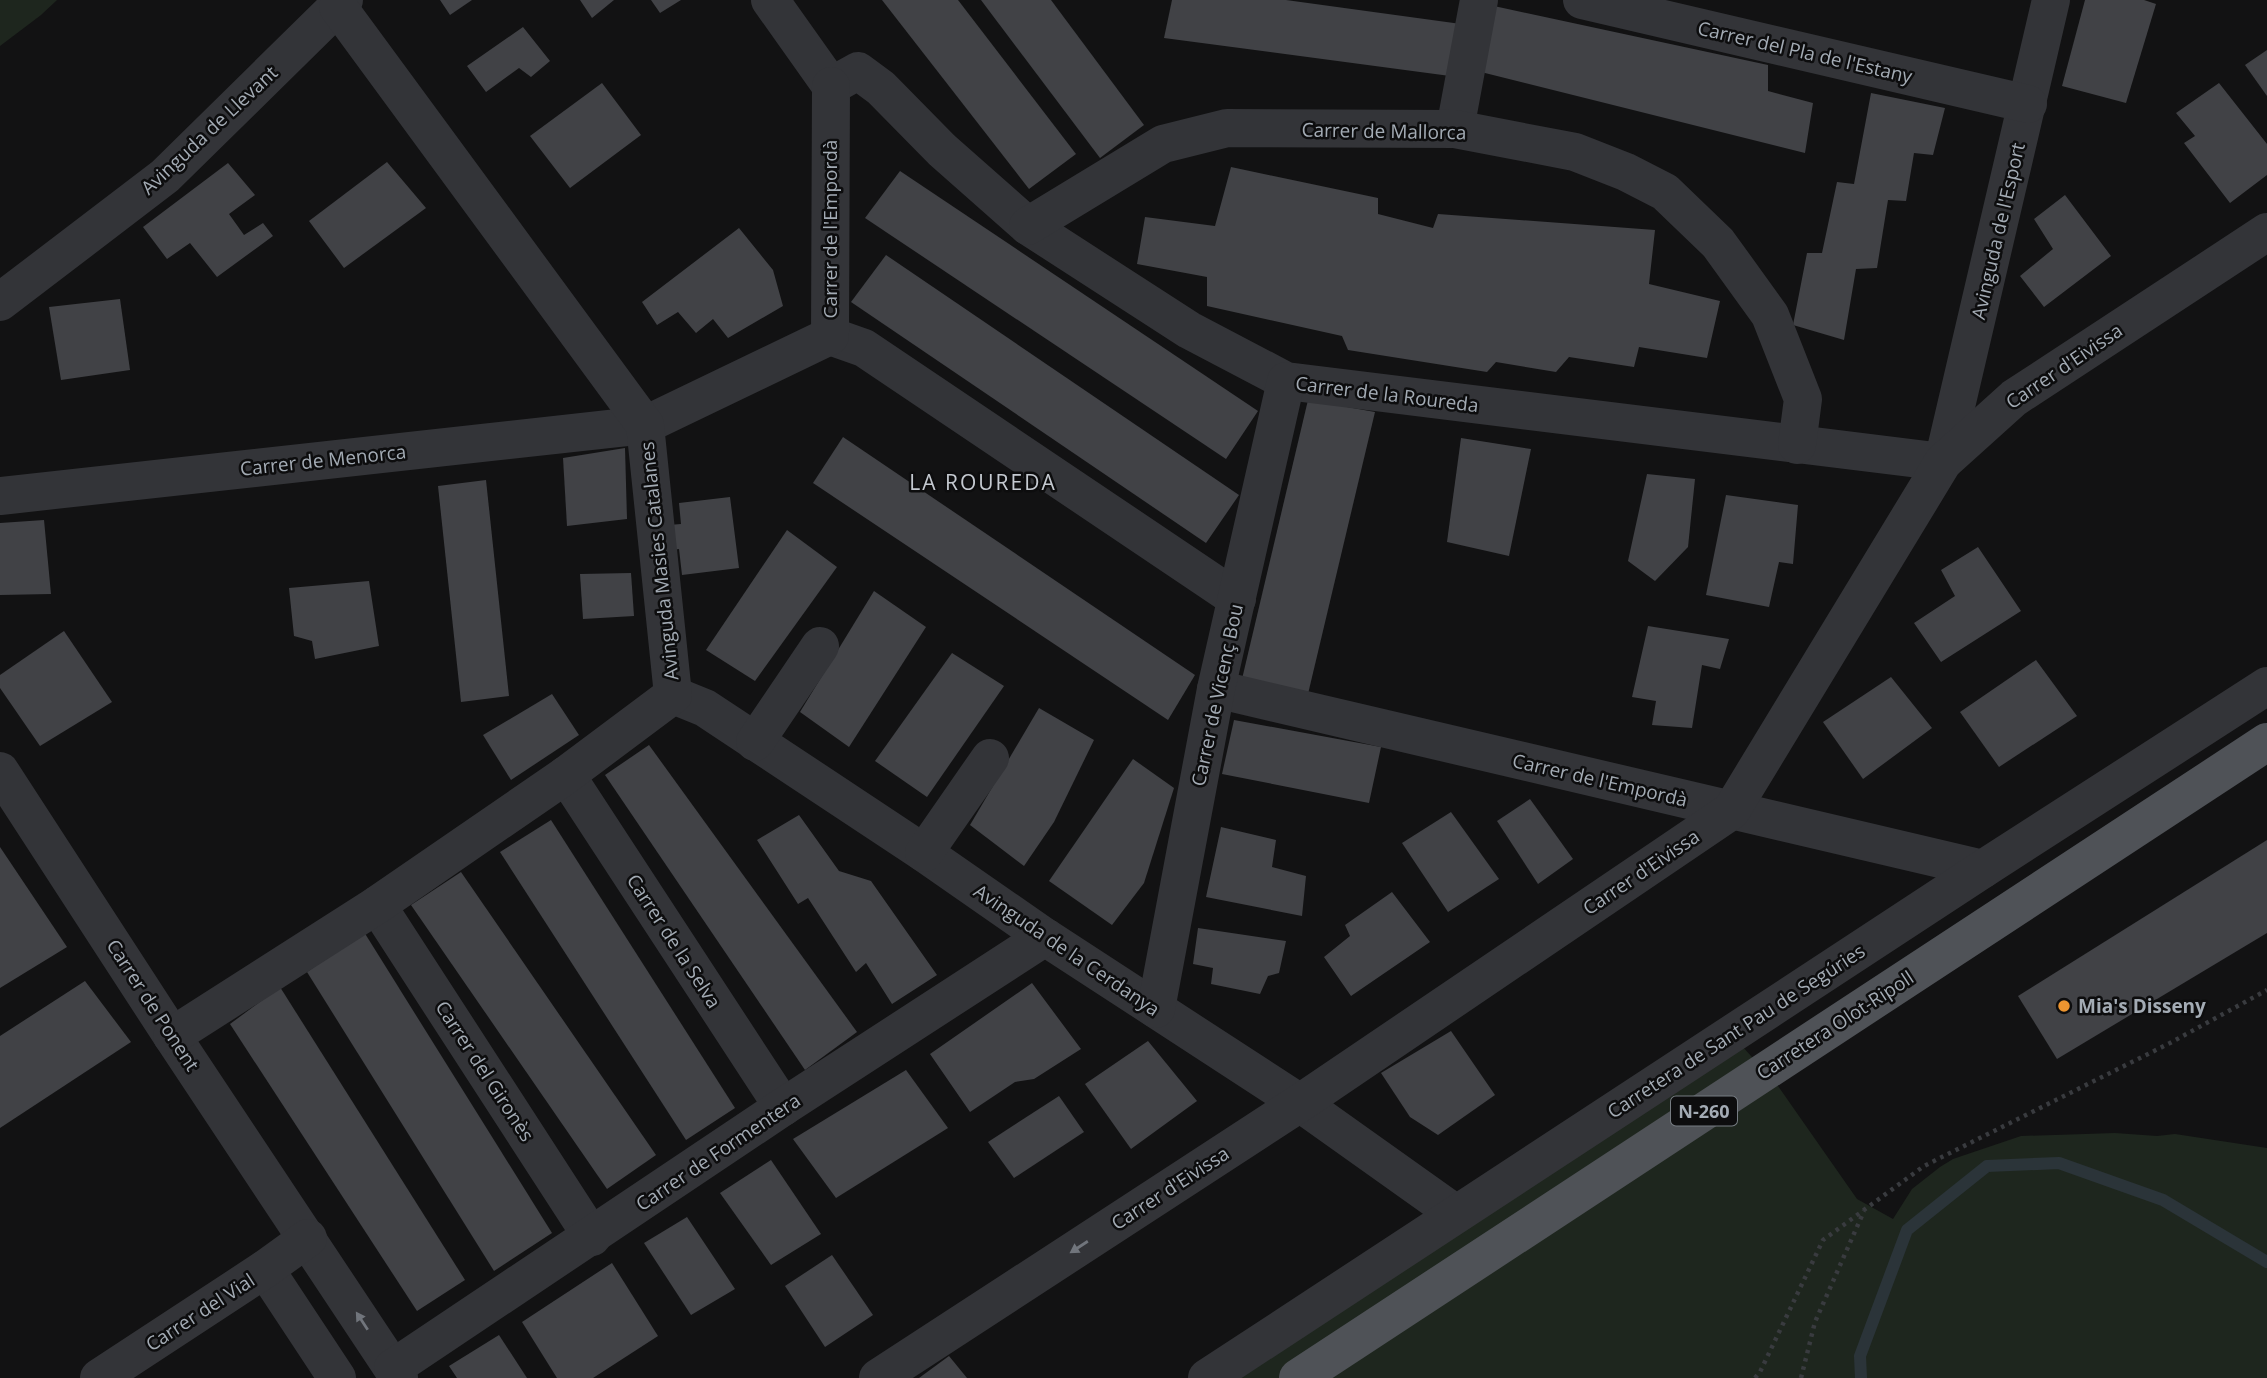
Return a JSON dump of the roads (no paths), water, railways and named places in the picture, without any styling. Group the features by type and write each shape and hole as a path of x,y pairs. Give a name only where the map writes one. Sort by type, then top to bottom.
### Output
{"main road":[{"name":"Carretera Olot-Ripoll","path":"1298,1378 2267,742"}],"street":[{"path":"770,0 831,86"},
{"path":"1455,129 1479,0"},
{"name":"Carrer del Pla de l'Estany","path":"1582,0 2028,104"},
{"name":"Avinguda de l'Esport","path":"1943,462 2051,0"},
{"name":"Avinguda de Llevant","path":"0,302 165,176 341,3"},
{"name":"Avinguda Masies Catalanes","path":"172,1036 377,905 566,775 673,695 645,425 341,3"},
{"name":"Carrer de la Roureda","path":"831,86 858,71 881,88 942,150 1028,226 1189,330 1286,381 1943,462"},
{"name":"Carrer de l'Empordà","path":"645,425 830,337 831,86"},
{"name":"Carrer de Mallorca","path":"1028,226 1163,144 1227,128 1455,129 1575,152 1665,192 1718,243 1770,315 1803,399 1797,445"},
{"name":"Carrer d'Eivissa","path":"878,1378 1300,1103 1731,811 1943,462 2014,398 2267,232"},
{"path":"830,337 864,348 1237,599"},
{"name":"Carrer de Vicenç Bou","path":"1156,1009 1216,689 1286,381"},
{"name":"Carrer de Menorca","path":"0,496 645,425"},
{"path":"755,743 820,646"},
{"name":"Carretera de Sant Pau de Segúries","path":"1207,1378 2267,686"},
{"name":"Carrer de l'Empordà","path":"1216,689 1983,869"},
{"name":"Avinguda de la Cerdanya","path":"673,695 705,708 924,853 1045,937 1300,1103 1456,1214"},
{"path":"924,853 990,758"},
{"name":"Carrer de Ponent","path":"0,771 396,1373"},
{"name":"Carrer de la Selva","path":"566,775 783,1107"},
{"name":"Carrer del Gironès","path":"377,905 592,1237"},
{"name":"Carrer de Formentera","path":"396,1373 783,1107 1045,937"},
{"path":"308,1238 265,1269 337,1378"},
{"name":"Carrer del Vial","path":"99,1378 265,1269"}],"waterway":[{"path":"1861,1378 1860,1356 1907,1230 1987,1166 2059,1163 2163,1200 2267,1262"}],"place":[{"name":"Mia's Disseny","path":"2064,1006"}],"district":[{"name":"LA ROUREDA","path":"983,482"}]}
